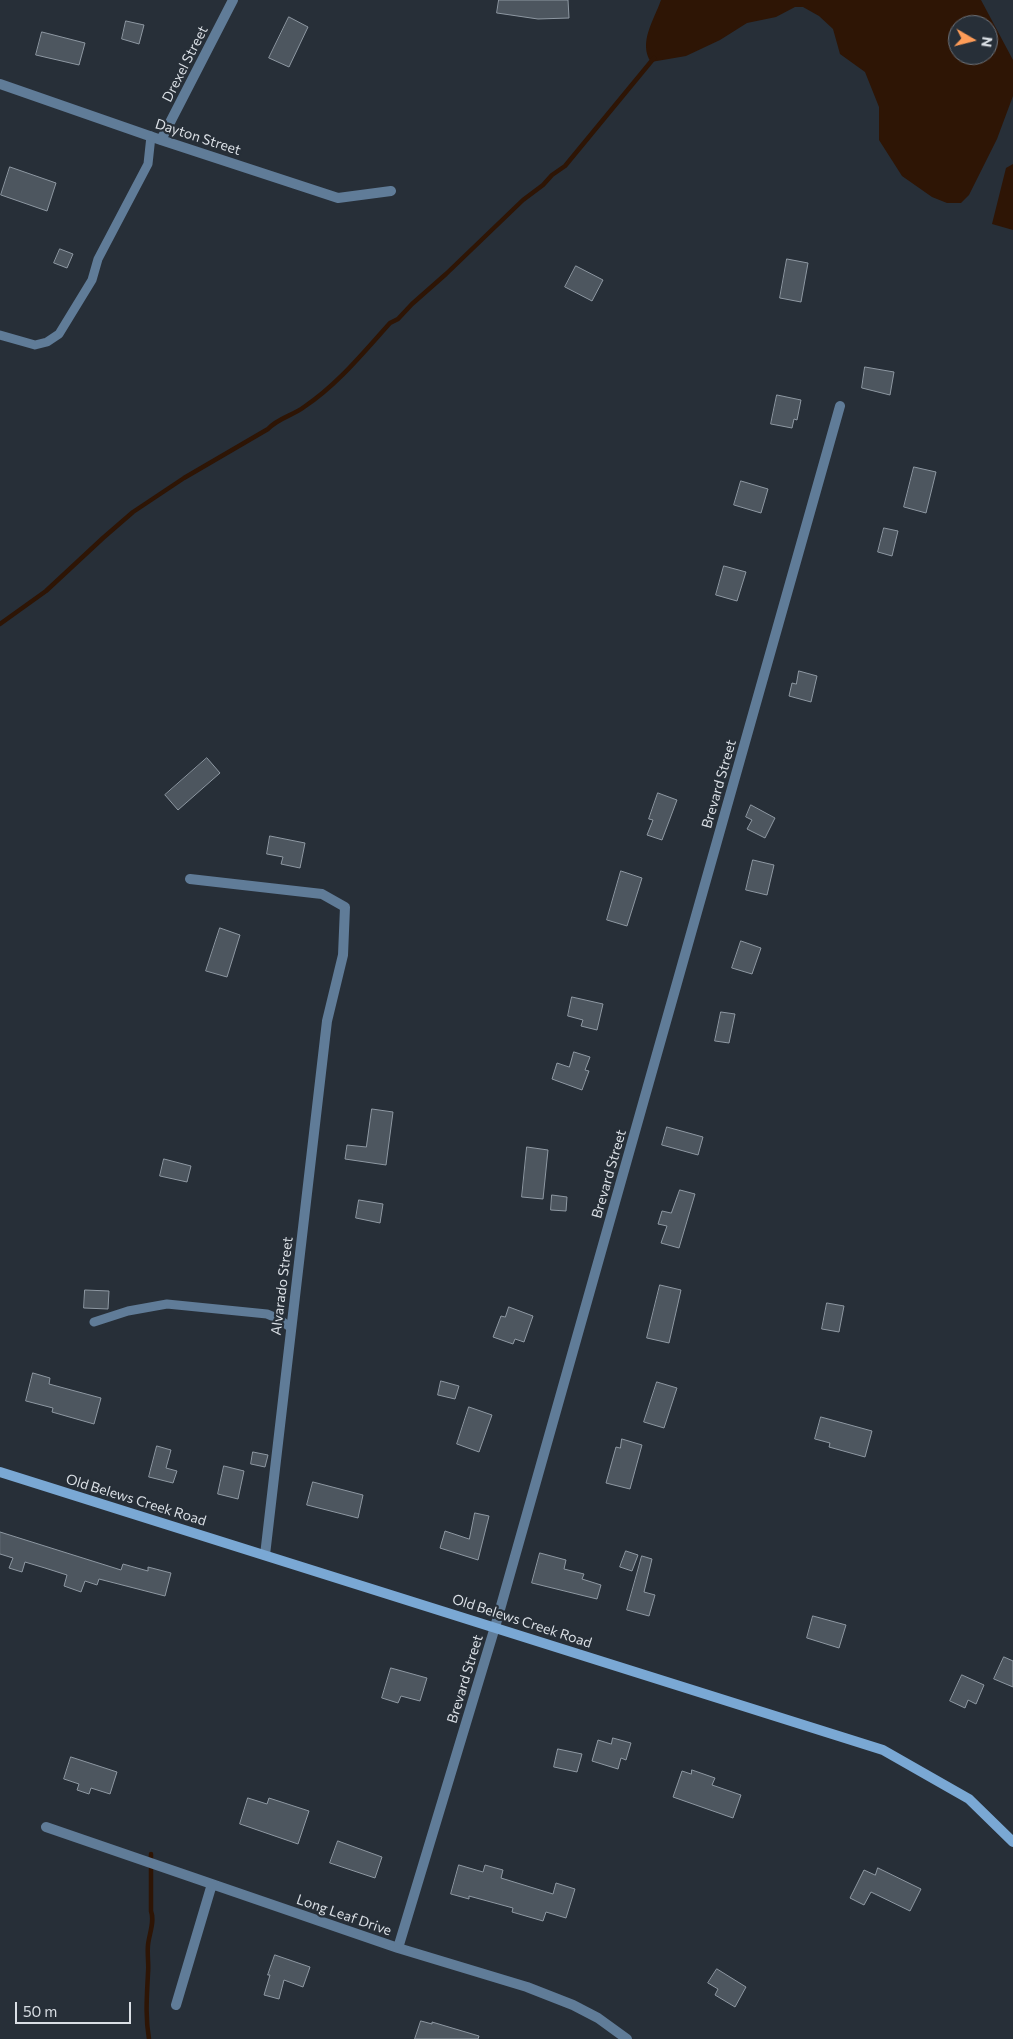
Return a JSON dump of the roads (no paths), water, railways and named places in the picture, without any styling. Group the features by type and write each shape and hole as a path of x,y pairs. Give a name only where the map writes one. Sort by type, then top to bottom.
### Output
{"street":[{"name":"Drexel Street","path":"156,138 233,0"},
{"name":"Dayton Street","path":"0,84 338,198 391,191"},
{"name":"Brevard Street","path":"398,1948 495,1627 840,406"},
{"name":"Alvarado Street","path":"190,879 322,894 345,906 343,956 327,1021 265,1555"},
{"name":"Old Belews Creek Road","path":"0,1472 883,1750 969,1799 1013,1842"},
{"name":"Long Leaf Drive","path":"46,1827 398,1948 528,1987 573,2005 598,2018 627,2039"},
{"path":"176,2005 212,1884"}],"lane":[{"path":"0,335 35,345 48,342 59,334 92,280 98,259 148,164 156,138"},
{"path":"94,1322 128,1311 167,1304 268,1314 291,1328"}],"waterway":[{"path":"0,624 46,591 133,512 184,478 299,410 328,389 390,323 398,319 523,200 565,166 654,58"},
{"path":"149,2039 147,2006 148,1945 152,1919 151,1854"}]}
